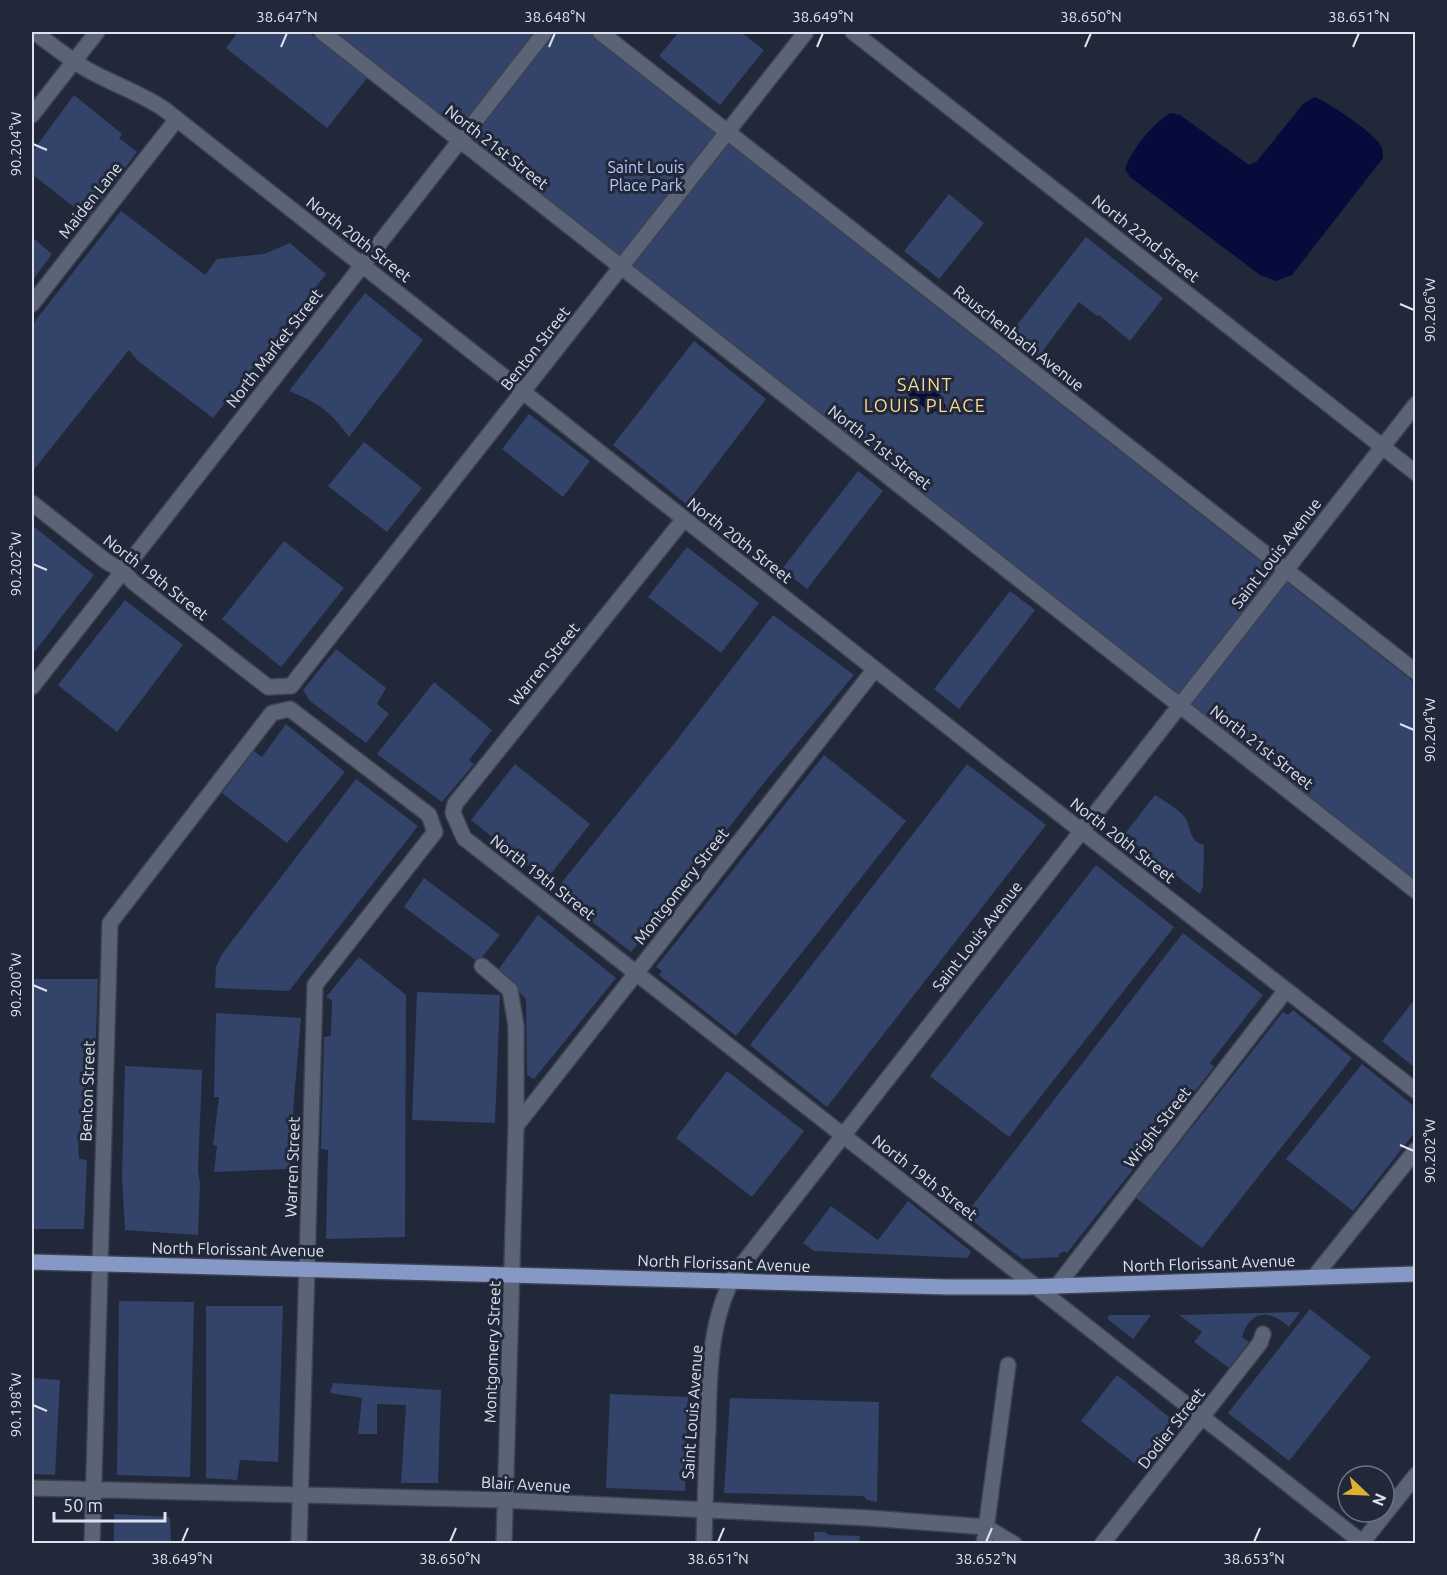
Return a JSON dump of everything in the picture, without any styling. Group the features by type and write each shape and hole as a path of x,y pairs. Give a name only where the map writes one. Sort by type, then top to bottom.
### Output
{"main road":[{"name":"North Florissant Avenue","path":"32,1262 937,1287 1036,1287 1416,1274"}],"street":[{"name":"North 20th Street","path":"34,32 73,62 110,81 143,94 177,118 875,669 1416,1091"},
{"path":"32,114 97,32"},
{"name":"North 21st Street","path":"322,32 1416,891"},
{"name":"North Market Street","path":"32,687 545,32"},
{"name":"Rauschenbach Avenue","path":"600,32 1416,672"},
{"name":"Benton Street","path":"291,686 806,32"},
{"name":"North 22nd Street","path":"853,32 1416,473"},
{"name":"Maiden Lane","path":"32,304 177,118"},
{"name":"Saint Louis Avenue","path":"704,1544 710,1368 720,1312 731,1281 745,1260 1416,404"},
{"name":"North 19th Street","path":"32,503 107,562 123,571 133,582 268,687 291,686"},
{"name":"Warren Street","path":"464,838 453,813 455,804 684,519"},
{"name":"Montgomery Street","path":"516,1126 875,669"},
{"name":"Benton Street","path":"92,1544 110,923 272,713 290,709 429,815 435,832"},
{"name":"Warren Street","path":"299,1544 315,985 435,832"},
{"name":"North 19th Street","path":"464,838 1362,1543"},
{"name":"Montgomery Street","path":"482,966 507,986 512,997 516,1026 516,1126 504,1544"},
{"name":"Wright Street","path":"1057,1286 1286,990"},
{"path":"1314,1277 1416,1150"},
{"name":"Dodier Street","path":"1102,1544 1260,1343 1263,1334"},
{"path":"984,1544 1008,1365"},
{"path":"1362,1543 1416,1475"},
{"name":"Blair Avenue","path":"32,1488 506,1500 869,1518 986,1527 1014,1544"}],"green space":[{"path":"238,32 308,32 367,78 327,128 226,48"},
{"name":"Saint Louis Place Park","path":"335,32 588,32 710,126 737,150 1415,683 1415,881"},
{"path":"679,32 741,32 764,50 720,105 659,56"},
{"path":"74,95 122,134 119,138 137,152 88,218 32,174 32,152"},
{"path":"949,194 984,223 939,279 904,251"},
{"path":"121,211 205,275 217,259 264,254 290,243 326,274 213,418 138,361 129,350 32,472 32,325"},
{"path":"32,237 52,254 32,281"},
{"path":"1086,237 1163,298 1130,341 1099,315 1097,316 1079,302 1039,356 1010,334"},
{"path":"365,293 423,340 349,437 323,409 289,391"},
{"path":"694,341 766,399 686,504 613,445"},
{"path":"529,414 590,461 563,497 502,449"},
{"path":"364,442 422,488 387,532 328,486"},
{"path":"858,471 883,491 807,589 782,569"},
{"path":"32,525 94,575 32,655"},
{"path":"284,541 344,588 281,667 222,619"},
{"path":"687,547 759,603 721,653 648,597"},
{"path":"1010,591 1035,610 959,709 934,689"},
{"path":"125,600 183,645 117,732 58,685"},
{"path":"773,615 854,675 767,779 631,952 554,892 673,745"},
{"path":"336,649 386,688 377,704 389,714 366,743 310,701 303,690"},
{"path":"434,682 492,730 469,760 474,764 442,802 377,754"},
{"path":"286,724 345,772 287,843 222,793 254,751 262,757"},
{"path":"824,755 906,821 736,1036 659,975 662,971 656,967"},
{"path":"515,764 590,824 546,880 471,820"},
{"path":"967,764 1046,825 827,1107 750,1045"},
{"path":"356,779 418,826 289,991 215,988 216,967 222,954"},
{"path":"1155,795 1183,815 1192,836 1204,845 1203,886 1200,894 1124,835"},
{"path":"1096,865 1174,927 1009,1137 930,1076"},
{"path":"424,878 500,935 478,962 404,907"},
{"path":"538,915 616,978 534,1079 527,1075 526,999 498,970"},
{"path":"1183,933 1263,995 1210,1063 1214,1067 1067,1253 1064,1251 1059,1254 1059,1257 1022,1259 965,1215"},
{"path":"359,957 406,995 405,1237 326,1239 328,1150 321,1149 324,1037 331,1036 332,1000 326,997"},
{"path":"32,979 98,979 93,1119 89,1119 87,1141 78,1143 79,1159 87,1160 84,1229 32,1229"},
{"path":"417,992 500,995 495,1123 412,1120"},
{"path":"1415,999 1415,1068 1382,1041"},
{"path":"1293,1010 1352,1058 1202,1248 1136,1198 1283,1012 1288,1015"},
{"path":"216,1013 301,1018 291,1164 286,1169 214,1172 217,1146 213,1145 219,1097 214,1097"},
{"path":"1362,1064 1415,1107 1415,1132 1353,1211 1286,1159"},
{"path":"125,1066 202,1070 198,1235 125,1230 122,1177"},
{"path":"727,1071 804,1131 752,1197 676,1138"},
{"path":"908,1201 968,1249 971,1252 967,1258 814,1251 803,1243 831,1206 878,1240"},
{"path":"119,1301 194,1302 190,1477 117,1475"},
{"path":"206,1306 283,1306 278,1462 240,1460 237,1480 206,1478"},
{"path":"1310,1309 1371,1357 1289,1461 1228,1413"},
{"path":"1300,1312 1289,1327 1275,1317 1261,1315 1255,1317 1242,1337 1249,1342 1229,1368 1194,1342 1202,1332 1179,1315"},
{"path":"1110,1315 1151,1315 1133,1339 1107,1318"},
{"path":"1117,1375 1174,1421 1138,1466 1081,1421"},
{"path":"32,1378 60,1380 55,1475 32,1474"},
{"path":"333,1383 441,1390 438,1483 401,1483 406,1405 377,1404 377,1434 358,1434 362,1398 330,1393"},
{"path":"610,1394 688,1397 685,1491 606,1488"},
{"path":"730,1398 879,1402 877,1502 867,1500 864,1496 724,1493"},
{"path":"114,1514 170,1517 171,1543 114,1543"},
{"path":"814,1532 860,1536 859,1543 814,1543"}],"shaded area":[{"path":"1315,97 1341,112 1372,135 1382,148 1383,158 1292,275 1276,281 1260,275 1130,177 1125,169 1143,138 1170,113 1180,115 1249,165 1257,161 1303,104"},
{"path":"920,379 944,398 942,400 946,406 943,412 934,411 932,414 908,395 906,385 909,380 918,381"}],"district":[{"name":"SAINT LOUIS PLACE","path":"925,395"}]}
